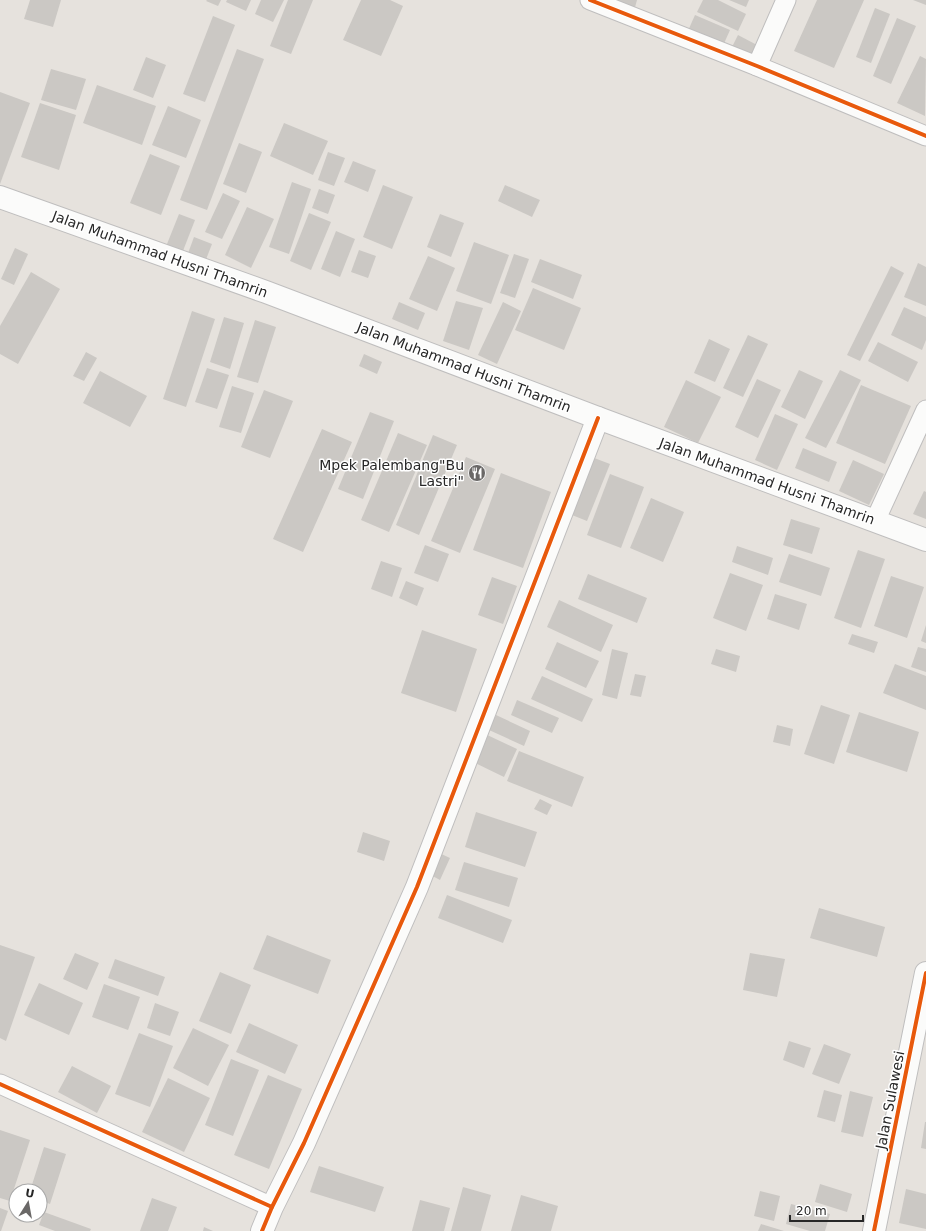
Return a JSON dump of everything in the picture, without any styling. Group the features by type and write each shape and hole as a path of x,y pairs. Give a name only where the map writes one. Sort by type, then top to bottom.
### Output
{"street":[{"path":"590,0 757,66 926,136"},
{"path":"757,66 786,0"},
{"name":"Jalan Muhammad Husni Thamrin","path":"0,197 266,292 926,540"},
{"path":"875,521 926,410"},
{"path":"262,1231 272,1207 304,1143 417,887 598,418"},
{"name":"Jalan Sulawesi","path":"874,1231 926,973"},
{"path":"0,1084 272,1207"}],"building":[{"path":"30,0 61,0 53,27 24,19"},
{"path":"221,0 218,6 206,1"},
{"path":"227,0 251,0 246,11 226,2"},
{"path":"261,0 284,0 273,22 255,14"},
{"path":"288,0 313,0 291,54 270,46"},
{"path":"361,0 390,0 403,6 381,56 343,40"},
{"path":"602,0 637,0 634,11"},
{"path":"703,0 718,0 746,14 738,31 697,12"},
{"path":"729,0 749,0 746,7"},
{"path":"817,0 864,0 834,68 794,51"},
{"path":"913,0 926,0 926,5"},
{"path":"875,8 890,14 871,63 856,57"},
{"path":"695,15 730,30 722,48 687,33"},
{"path":"213,16 235,25 205,102 183,94"},
{"path":"897,18 916,26 891,84 873,76"},
{"path":"738,35 757,45 750,59 731,49"},
{"path":"237,49 264,59 207,210 180,200"},
{"path":"920,56 926,59 925,116 897,103"},
{"path":"146,57 166,65 153,98 133,90"},
{"path":"51,69 86,79 76,110 41,100"},
{"path":"97,85 156,106 142,145 83,123"},
{"path":"0,92 30,103 0,184"},
{"path":"40,103 76,115 59,170 21,157"},
{"path":"168,106 201,120 186,158 152,145"},
{"path":"284,123 328,141 313,175 270,156"},
{"path":"239,143 262,152 246,193 223,184"},
{"path":"328,152 345,158 334,186 318,180"},
{"path":"150,154 180,166 161,215 130,203"},
{"path":"353,161 376,170 368,192 344,182"},
{"path":"292,182 311,189 289,254 269,247"},
{"path":"383,185 413,197 392,249 363,237"},
{"path":"505,185 540,200 532,217 498,201"},
{"path":"319,189 335,195 328,214 312,208"},
{"path":"223,193 240,201 222,239 205,232"},
{"path":"247,207 274,219 251,268 225,255"},
{"path":"309,213 331,222 311,270 290,261"},
{"path":"179,214 195,220 181,256 165,249"},
{"path":"440,214 464,223 451,257 427,247"},
{"path":"336,231 355,239 340,277 321,269"},
{"path":"194,237 212,244 205,262 187,256"},
{"path":"474,242 509,255 491,304 456,291"},
{"path":"15,248 28,254 14,285 1,279"},
{"path":"359,250 376,256 368,278 351,272"},
{"path":"514,254 529,259 515,298 500,293"},
{"path":"428,256 455,268 437,311 409,299"},
{"path":"540,259 582,275 573,299 531,282"},
{"path":"918,263 926,267 926,306 904,297"},
{"path":"891,266 904,273 860,361 847,355"},
{"path":"31,272 60,289 18,364 0,354 0,326"},
{"path":"533,288 581,308 564,350 515,330"},
{"path":"456,301 483,308 469,350 443,341"},
{"path":"399,302 425,313 418,330 392,319"},
{"path":"503,302 521,311 497,364 478,355"},
{"path":"904,307 926,317 926,340 922,350 891,335"},
{"path":"192,311 215,319 186,407 163,399"},
{"path":"224,317 244,323 230,369 210,362"},
{"path":"255,320 276,327 258,383 237,377"},
{"path":"748,335 768,344 743,397 723,388"},
{"path":"709,339 730,349 715,382 694,373"},
{"path":"878,342 918,362 908,382 868,361"},
{"path":"86,352 97,358 84,381 73,376"},
{"path":"364,354 382,362 377,374 359,366"},
{"path":"207,368 229,375 217,409 195,402"},
{"path":"799,370 823,381 805,419 781,407"},
{"path":"840,370 861,380 826,448 805,438"},
{"path":"100,371 147,396 130,427 83,403"},
{"path":"757,379 781,390 758,438 735,427"},
{"path":"686,380 721,397 698,443 664,427"},
{"path":"861,385 911,406 885,464 836,443"},
{"path":"232,386 254,393 241,433 219,427"},
{"path":"264,390 293,401 270,458 241,447"},
{"path":"370,412 394,421 363,499 338,489"},
{"path":"775,414 798,424 777,470 755,460"},
{"path":"322,429 352,442 303,552 273,539"},
{"path":"398,433 427,445 389,532 361,520"},
{"path":"433,435 457,445 419,535 396,525"},
{"path":"803,448 837,462 829,482 795,468"},
{"path":"589,456 610,464 587,521 567,513"},
{"path":"466,457 495,469 460,553 431,541"},
{"path":"853,460 884,474 869,505 839,491"},
{"path":"501,473 551,492 523,568 473,550"},
{"path":"610,474 644,487 621,548 587,535"},
{"path":"924,491 926,492 926,519 913,514"},
{"path":"651,498 684,512 663,562 630,548"},
{"path":"791,519 820,528 812,554 783,545"},
{"path":"425,545 449,554 438,582 414,573"},
{"path":"737,546 773,558 768,575 732,562"},
{"path":"858,550 885,559 861,628 834,618"},
{"path":"789,554 830,568 821,596 779,582"},
{"path":"381,561 402,568 392,597 371,589"},
{"path":"730,573 763,585 746,631 713,618"},
{"path":"588,574 647,598 637,623 578,599"},
{"path":"891,576 924,587 907,638 874,626"},
{"path":"492,577 517,586 503,624 478,615"},
{"path":"406,581 424,588 417,606 399,598"},
{"path":"775,594 807,604 799,630 767,619"},
{"path":"559,600 613,625 601,652 547,627"},
{"path":"926,625 926,643 921,641"},
{"path":"422,630 477,649 456,712 401,693"},
{"path":"852,634 878,642 874,653 848,644"},
{"path":"557,642 599,661 586,688 545,669"},
{"path":"918,647 926,649 926,672 911,667"},
{"path":"612,649 628,653 617,699 602,695"},
{"path":"716,649 740,656 736,672 711,664"},
{"path":"895,664 926,676 926,710 883,693"},
{"path":"635,674 646,676 641,697 630,695"},
{"path":"542,676 593,699 582,722 531,699"},
{"path":"517,700 559,718 552,733 511,715"},
{"path":"821,705 850,715 834,764 804,754"},
{"path":"859,712 919,732 907,772 846,752"},
{"path":"496,715 530,731 524,746 489,730"},
{"path":"777,725 793,729 790,746 773,742"},
{"path":"483,733 517,749 504,777 469,760"},
{"path":"519,751 584,777 572,807 507,781"},
{"path":"540,799 552,805 547,815 534,809"},
{"path":"476,812 537,832 525,867 465,847"},
{"path":"363,832 390,841 384,861 357,852"},
{"path":"437,852 450,858 440,880 427,873"},
{"path":"464,862 518,878 509,907 455,890"},
{"path":"447,895 512,920 503,943 438,918"},
{"path":"819,908 885,927 877,957 810,938"},
{"path":"267,935 331,960 318,994 253,969"},
{"path":"0,945 35,957 6,1041 0,1038"},
{"path":"75,953 99,963 87,990 63,979"},
{"path":"750,953 785,959 777,997 743,990"},
{"path":"115,959 165,977 158,996 108,978"},
{"path":"220,972 251,985 231,1034 199,1021"},
{"path":"39,983 83,1003 69,1035 24,1015"},
{"path":"104,984 140,997 128,1030 92,1017"},
{"path":"155,1003 179,1012 170,1036 147,1028"},
{"path":"249,1023 298,1045 285,1074 236,1052"},
{"path":"193,1028 229,1045 208,1086 173,1068"},
{"path":"139,1033 173,1046 150,1107 115,1094"},
{"path":"789,1041 811,1048 804,1068 783,1060"},
{"path":"824,1044 851,1054 839,1084 812,1074"},
{"path":"231,1059 259,1070 233,1136 205,1125"},
{"path":"72,1066 111,1086 97,1113 58,1092"},
{"path":"268,1075 302,1089 269,1169 234,1155"},
{"path":"168,1078 210,1098 184,1152 142,1132"},
{"path":"824,1090 842,1095 835,1122 817,1117"},
{"path":"850,1091 873,1097 863,1137 841,1132"},
{"path":"926,1122 926,1149 921,1148"},
{"path":"0,1130 30,1140 16,1183 8,1183 8,1200 0,1198"},
{"path":"44,1147 66,1154 50,1204 48,1203 48,1183 33,1183"},
{"path":"319,1166 384,1187 375,1212 310,1192"},
{"path":"820,1184 852,1194 847,1212 815,1202"},
{"path":"463,1187 491,1195 481,1231 451,1231"},
{"path":"906,1189 926,1194 926,1229 899,1223"},
{"path":"760,1191 780,1196 774,1221 754,1216"},
{"path":"521,1195 558,1206 551,1231 511,1231"},
{"path":"152,1198 177,1207 168,1231 140,1231"},
{"path":"420,1200 450,1208 444,1231 412,1231"},
{"path":"791,1204 830,1214 825,1231 810,1231 786,1224"},
{"path":"0,1208 8,1211 0,1231"},
{"path":"48,1213 91,1229 90,1231 55,1231 39,1225 40,1223 48,1223"},
{"path":"761,1224 784,1231 758,1231"},
{"path":"204,1227 213,1231 203,1231"}],"cycle path":[{"path":"590,0 757,66 926,136"},
{"path":"262,1231 272,1207 304,1143 417,887 598,418"},
{"path":"874,1231 926,973"},
{"path":"0,1084 272,1207"}],"place":[{"name":"Mpek Palembang\"Bu Lastri\"","path":"477,473"}]}
